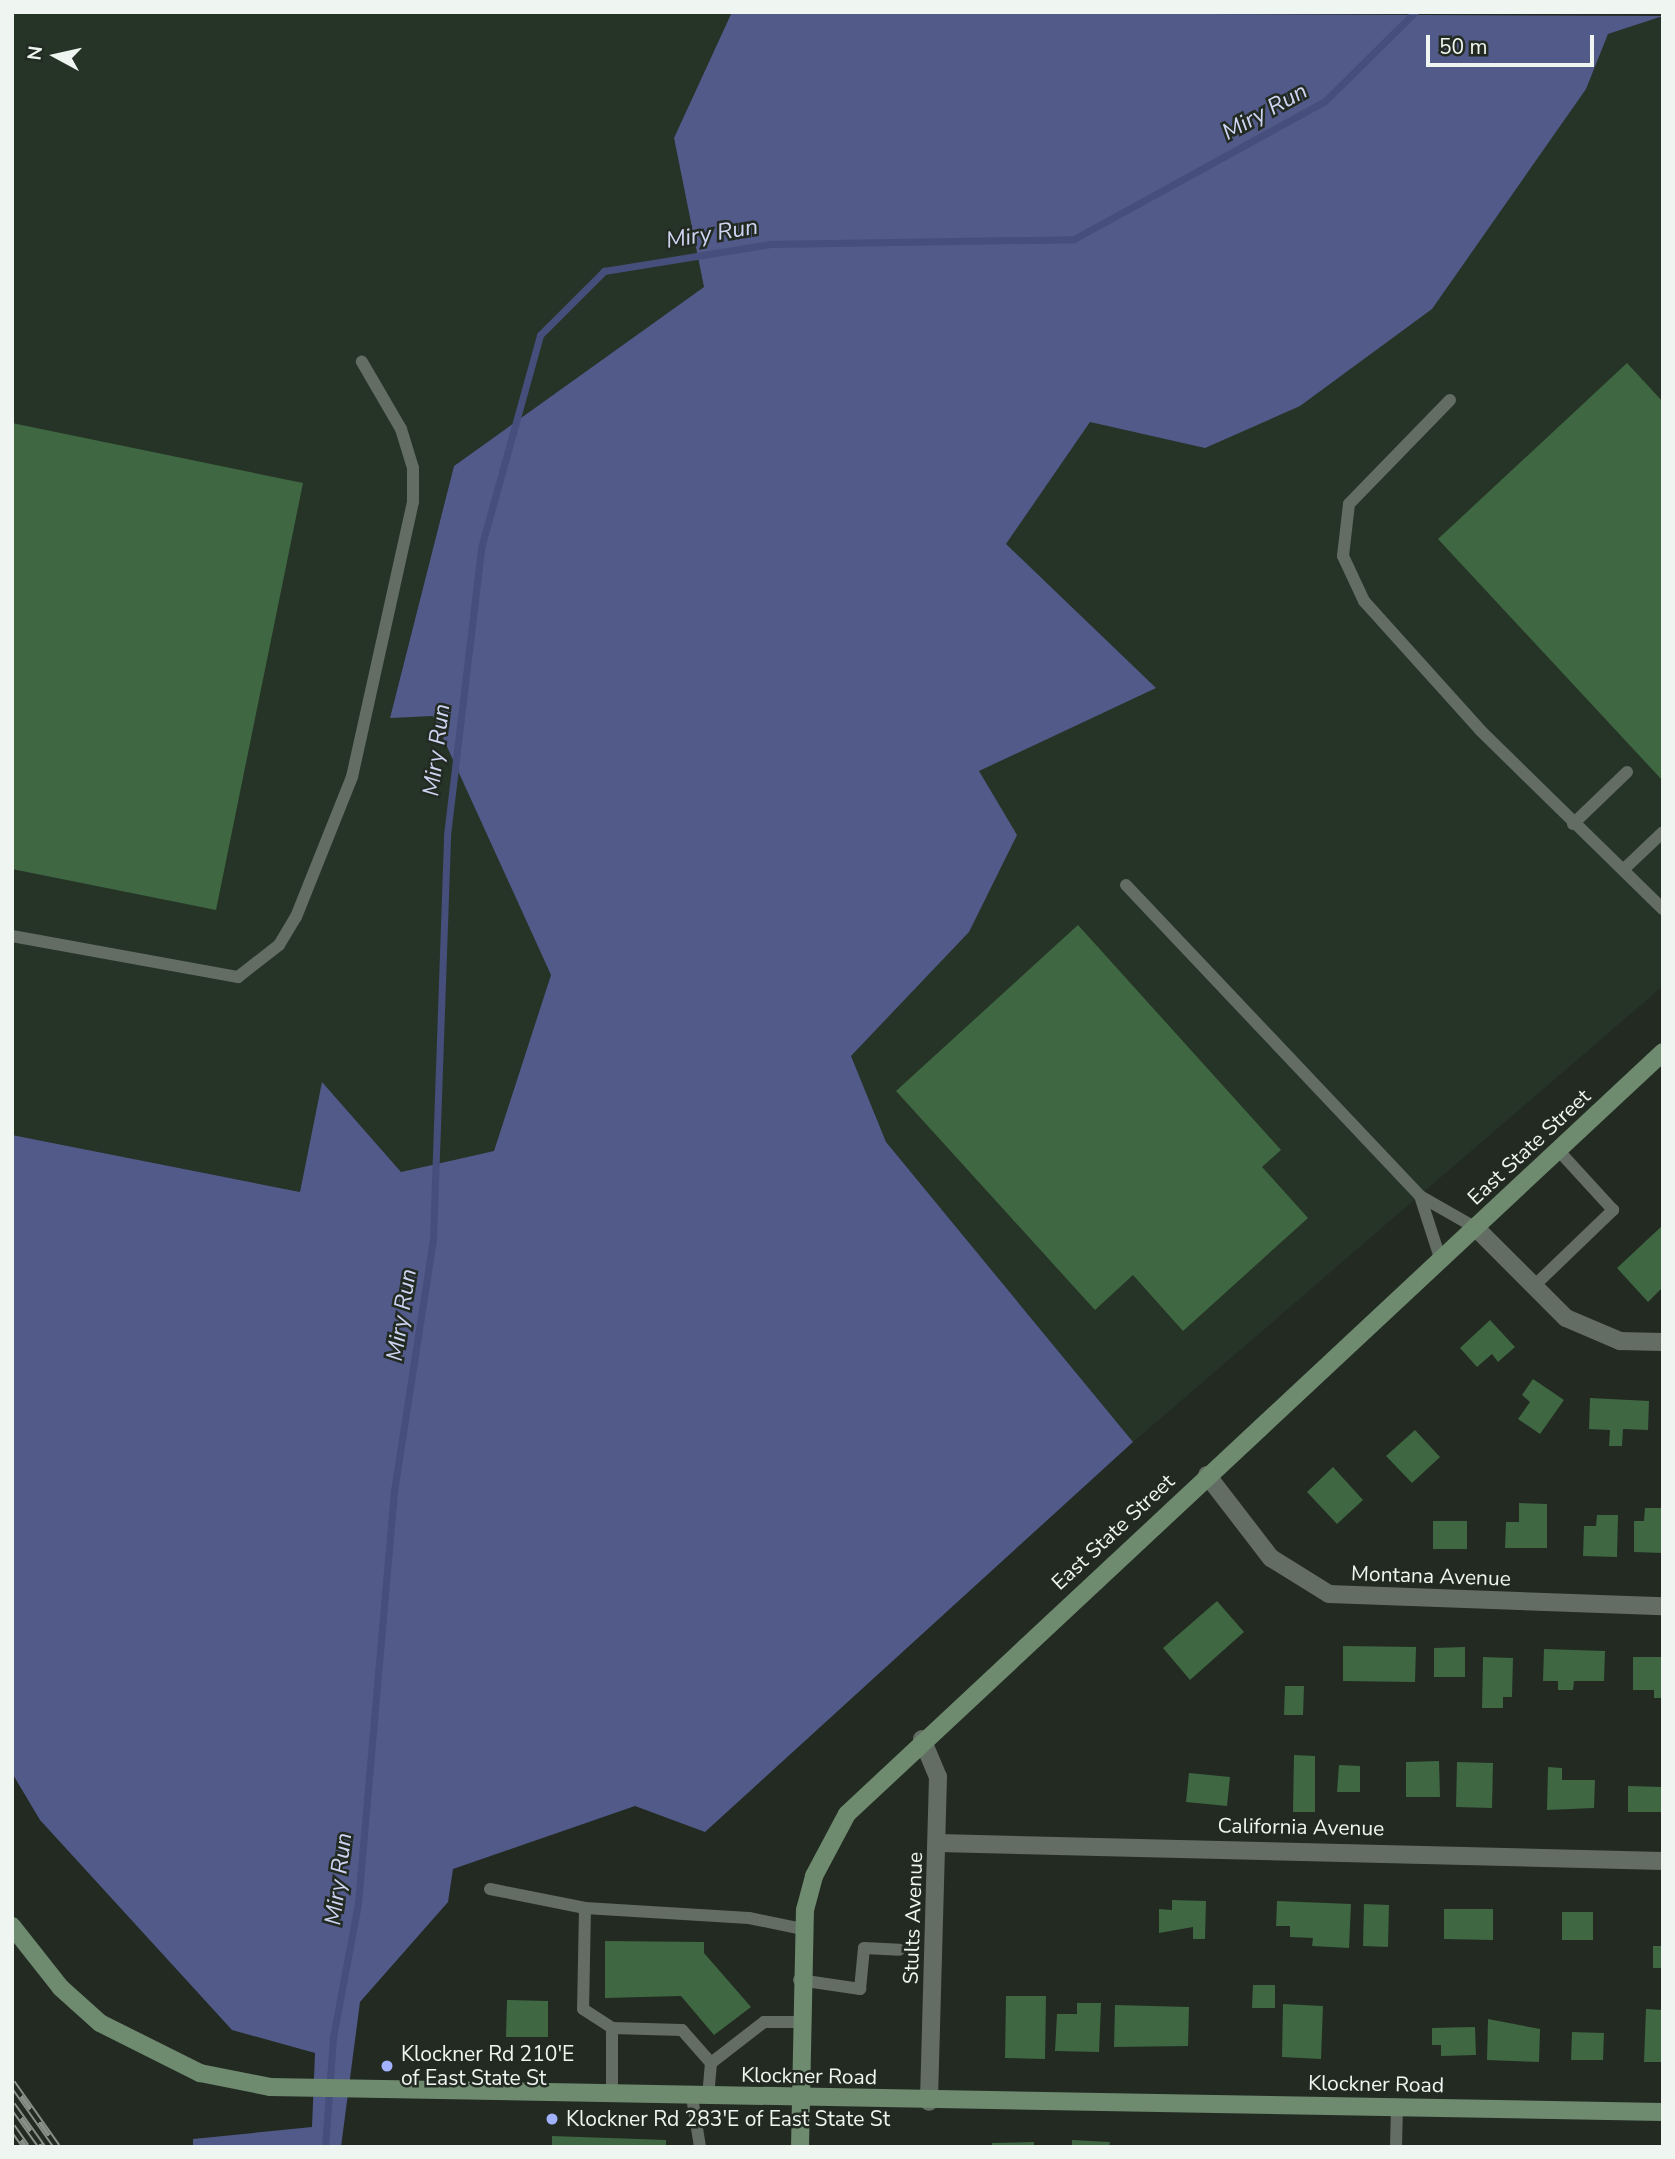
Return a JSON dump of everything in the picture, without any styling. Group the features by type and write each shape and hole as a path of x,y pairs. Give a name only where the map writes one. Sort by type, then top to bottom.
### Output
{"main road":[{"name":"East State Street","path":"800,2147 799,1980 802,1929 814,1876 848,1814 922,1739 1441,1261 1663,1052"},
{"name":"Klockner Road","path":"12,1926 72,2000 120,2035 200,2073 289,2089 929,2102 1663,2112"}],"street":[{"path":"1476,1228 1566,1318 1602,1335 1663,1342"},
{"name":"Montana Avenue","path":"1207,1475 1271,1559 1329,1594 1663,1606"},
{"name":"Stults Avenue","path":"922,1739 938,1777 929,2102"},
{"name":"California Avenue","path":"938,1843 1663,1861"}],"lane":[{"path":"12,936 238,976 272,953 296,917 352,777 413,502 413,468 401,429 362,362"},
{"path":"1450,400 1349,504 1343,556 1364,601 1573,824 1663,909"},
{"path":"1573,824 1627,772"},
{"path":"1623,870 1663,832"},
{"path":"1126,885 1322,1096 1420,1196 1476,1228"},
{"path":"1534,1286 1613,1209 1558,1150"},
{"path":"1420,1196 1441,1261"},
{"path":"490,1889 585,1908 749,1918 802,1929"},
{"path":"585,1908 583,2009 612,2028 682,2030 711,2063"},
{"path":"799,1980 860,1990 864,1948 899,1951"},
{"path":"700,2147 700,2097 711,2063 764,2022 799,2022"},
{"path":"612,2028 612,2095"},
{"path":"1396,2147 1397,2107"}],"shaded area":[{"path":"12,12 732,12 674,138 704,287 454,466 390,717 433,716 551,975 494,1151 401,1172 323,1083 300,1192 12,1135"},
{"path":"732,12 1663,16 1608,34 1586,89 1432,309 1300,406 1205,448 1090,422 1006,544 1156,688 979,771 1017,835 969,932 851,1056 886,1142 1133,1442 705,1832 635,1806 453,1869 448,1902 360,2002 341,2147 193,2147 193,2139 312,2127 315,2053 232,2030 40,1820 12,1773 12,1135 300,1192 322,1082 401,1172 494,1151 551,975 433,716 390,718 454,466 704,287 674,138"},
{"path":"1663,16 1663,986 1133,1442 886,1142 851,1056 969,932 979,771 1155,688 1006,544 1090,422 1205,448 1586,89 1608,34"}],"building":[{"path":"1627,363 1663,402 1663,781 1438,539"},
{"path":"12,423 303,483 216,910 12,869"},
{"path":"1078,925 1281,1150 1262,1167 1308,1218 1183,1331 1133,1275 1095,1310 896,1091"},
{"path":"1663,1225 1663,1287 1648,1302 1617,1268"},
{"path":"1490,1320 1515,1347 1498,1362 1492,1354 1477,1367 1460,1348"},
{"path":"1533,1379 1564,1400 1540,1434 1518,1419 1530,1402 1522,1395"},
{"path":"1590,1398 1649,1401 1648,1430 1623,1429 1622,1446 1609,1446 1610,1430 1589,1429"},
{"path":"1415,1430 1440,1457 1412,1483 1386,1456"},
{"path":"1333,1467 1363,1500 1337,1524 1307,1492"},
{"path":"1519,1503 1547,1504 1547,1548 1505,1548 1506,1522 1519,1522"},
{"path":"1645,1508 1663,1508 1663,1553 1634,1552 1634,1521 1644,1521"},
{"path":"1597,1515 1618,1515 1617,1557 1583,1556 1584,1526 1596,1526"},
{"path":"1433,1521 1467,1521 1467,1549 1433,1549"},
{"path":"1217,1601 1244,1632 1190,1680 1163,1648"},
{"path":"1343,1646 1416,1647 1415,1682 1343,1681"},
{"path":"1465,1647 1465,1677 1434,1677 1434,1648"},
{"path":"1544,1649 1605,1651 1604,1681 1574,1681 1573,1690 1558,1690 1558,1681 1543,1681"},
{"path":"1483,1657 1513,1658 1512,1697 1503,1697 1503,1708 1482,1708"},
{"path":"1633,1657 1663,1657 1663,1698 1654,1698 1654,1690 1633,1690"},
{"path":"1285,1686 1304,1686 1303,1715 1284,1715"},
{"path":"1294,1755 1315,1756 1315,1812 1293,1812"},
{"path":"1439,1761 1440,1797 1406,1797 1406,1762"},
{"path":"1457,1762 1493,1763 1492,1808 1456,1807"},
{"path":"1339,1765 1360,1766 1360,1792 1337,1792"},
{"path":"1548,1767 1562,1768 1562,1780 1595,1780 1594,1808 1547,1810"},
{"path":"1189,1773 1230,1777 1227,1806 1186,1802"},
{"path":"1628,1786 1663,1787 1662,1812 1628,1812"},
{"path":"1172,1900 1206,1901 1205,1939 1193,1939 1193,1927 1159,1933 1159,1909 1172,1910"},
{"path":"1277,1901 1351,1904 1349,1948 1312,1946 1313,1938 1290,1937 1290,1926 1276,1926"},
{"path":"1364,1904 1389,1905 1388,1947 1363,1946"},
{"path":"1444,1909 1493,1909 1493,1940 1444,1939"},
{"path":"1562,1912 1593,1912 1593,1940 1562,1940"},
{"path":"605,1941 704,1942 704,1953 751,2007 714,2035 681,1996 605,1998"},
{"path":"1653,1946 1663,1946 1663,1968 1653,1968"},
{"path":"1253,1985 1275,1985 1275,2008 1252,2008"},
{"path":"1006,1996 1046,1996 1045,2059 1005,2058"},
{"path":"507,2000 548,2001 548,2037 506,2037"},
{"path":"1077,2003 1101,2003 1099,2052 1055,2051 1057,2014 1077,2014"},
{"path":"1283,2004 1323,2006 1321,2059 1282,2057"},
{"path":"1115,2005 1189,2007 1188,2046 1114,2047"},
{"path":"1646,2009 1663,2010 1662,2062 1644,2062"},
{"path":"1488,2019 1540,2029 1539,2062 1487,2060"},
{"path":"1475,2027 1476,2055 1441,2056 1441,2045 1432,2045 1432,2028"},
{"path":"1572,2032 1604,2033 1603,2060 1571,2060"},
{"path":"552,2136 666,2140 666,2147 552,2147"},
{"path":"1072,2140 1110,2142 1109,2147 1072,2147"},
{"path":"1034,2142 1034,2147 992,2147 992,2143"}],"waterway":[{"name":"Miry Run","path":"325,2147 333,2037 358,1903 394,1491 433,1240 447,835 481,548 540,335 604,271 770,244 1074,239 1325,101 1415,12"}],"railway":[{"path":"12,2083 57,2147"},
{"path":"12,2105 42,2147"},
{"path":"12,2127 26,2147"}],"place":[{"name":"Klockner Rd 210'E of East State St","path":"387,2066"},
{"name":"Klockner Rd 283'E of East State St","path":"552,2119"}]}
